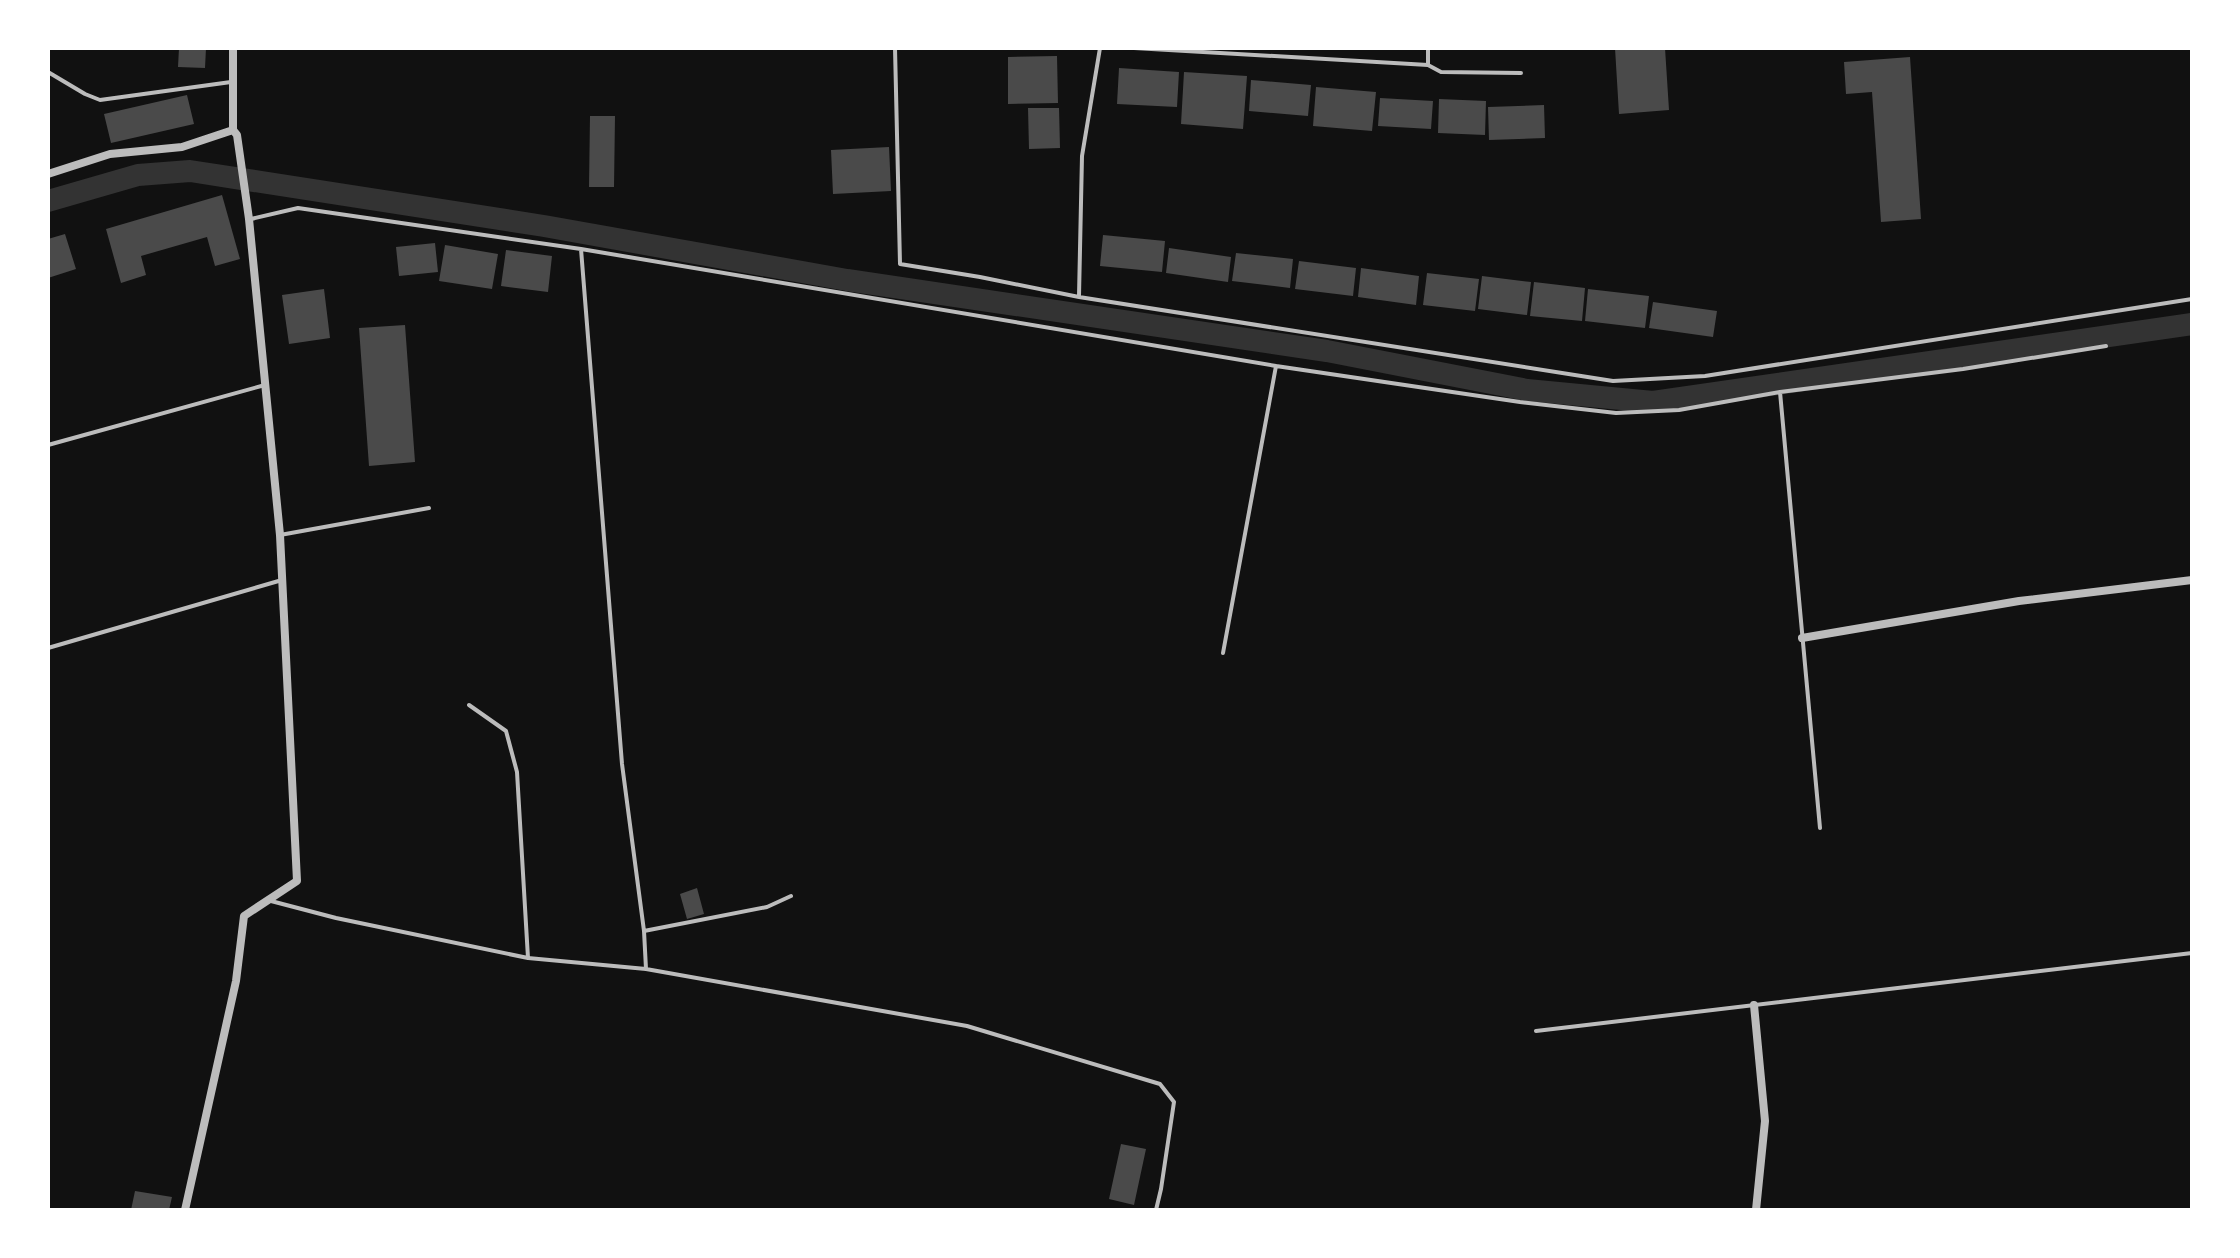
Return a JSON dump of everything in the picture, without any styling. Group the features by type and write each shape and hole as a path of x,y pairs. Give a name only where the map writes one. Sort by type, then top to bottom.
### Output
{"street":[{"path":"185,1210 236,981 244,916 297,881 280,535 249,219 235,133 231,82 233,48"},
{"path":"48,174 110,154 182,147 235,133"},
{"path":"1802,638 2019,601 2192,580"},
{"path":"1754,1005 1765,1121 1756,1210"}],"lane":[{"path":"895,48 900,264 1079,297 1613,381 1705,376 2192,299"},
{"path":"1079,297 1082,156 1100,48"},
{"path":"1134,48 1236,51 1428,65 1441,72 1521,73"},
{"path":"1428,48 1428,65"},
{"path":"48,72 100,100 231,82"},
{"path":"249,219 298,208 581,249 1276,366 1616,413 1679,410 1780,392 1963,369 2106,346"},
{"path":"581,249 622,764 644,931 646,969"},
{"path":"1223,653 1276,366"},
{"path":"48,445 265,385"},
{"path":"1780,392 1820,828"},
{"path":"280,535 429,508"},
{"path":"48,648 282,580"},
{"path":"469,705 506,731 517,772 528,958"},
{"path":"644,931 767,907 791,896"},
{"path":"267,901 528,958 646,969 967,1026 1160,1084 1174,1102 1156,1210"},
{"path":"1536,1031 2192,953"}],"building":[{"path":"179,48 206,48 205,68 178,67"},
{"path":"1615,48 1665,48 1669,110 1619,114"},
{"path":"1057,56 1058,103 1008,104 1008,57"},
{"path":"1910,57 1921,219 1881,222 1872,92 1846,94 1844,62"},
{"path":"1119,68 1179,72 1177,107 1117,104"},
{"path":"1184,72 1247,76 1243,129 1181,124"},
{"path":"1251,80 1311,85 1308,116 1249,111"},
{"path":"1316,87 1376,92 1372,131 1313,126"},
{"path":"187,95 194,124 111,143 104,114"},
{"path":"1380,98 1433,101 1431,129 1378,126"},
{"path":"1439,99 1486,101 1485,135 1438,133"},
{"path":"1544,105 1545,138 1489,140 1488,107"},
{"path":"1028,108 1059,108 1060,148 1029,149"},
{"path":"590,116 615,116 614,187 589,187"},
{"path":"889,147 891,191 833,194 831,150"},
{"path":"222,195 240,259 215,266 207,237 141,256 146,275 121,283 106,229"},
{"path":"65,234 76,269 48,278 48,239"},
{"path":"1103,235 1165,241 1162,272 1100,266"},
{"path":"435,243 438,272 399,276 396,247"},
{"path":"445,245 498,254 492,289 439,281"},
{"path":"1169,248 1231,257 1228,282 1166,273"},
{"path":"506,250 552,256 548,292 501,286"},
{"path":"1236,253 1293,259 1290,288 1232,281"},
{"path":"1299,261 1356,268 1353,296 1295,289"},
{"path":"1361,268 1419,276 1416,305 1358,297"},
{"path":"1427,273 1479,279 1475,311 1423,305"},
{"path":"1482,276 1531,282 1527,315 1478,309"},
{"path":"1534,282 1585,288 1582,321 1530,316"},
{"path":"324,289 330,338 289,344 282,295"},
{"path":"1588,289 1649,296 1645,328 1585,321"},
{"path":"1653,302 1717,311 1713,337 1649,328"},
{"path":"405,325 415,462 369,466 359,328"},
{"path":"697,888 704,914 687,919 680,894"},
{"path":"1121,1144 1146,1149 1134,1205 1109,1199"},
{"path":"135,1191 172,1197 169,1210 131,1210"}],"waterway":[{"path":"48,201 138,175 190,171 544,226 847,280 1327,351 1527,390 1653,402 2192,324"}]}
